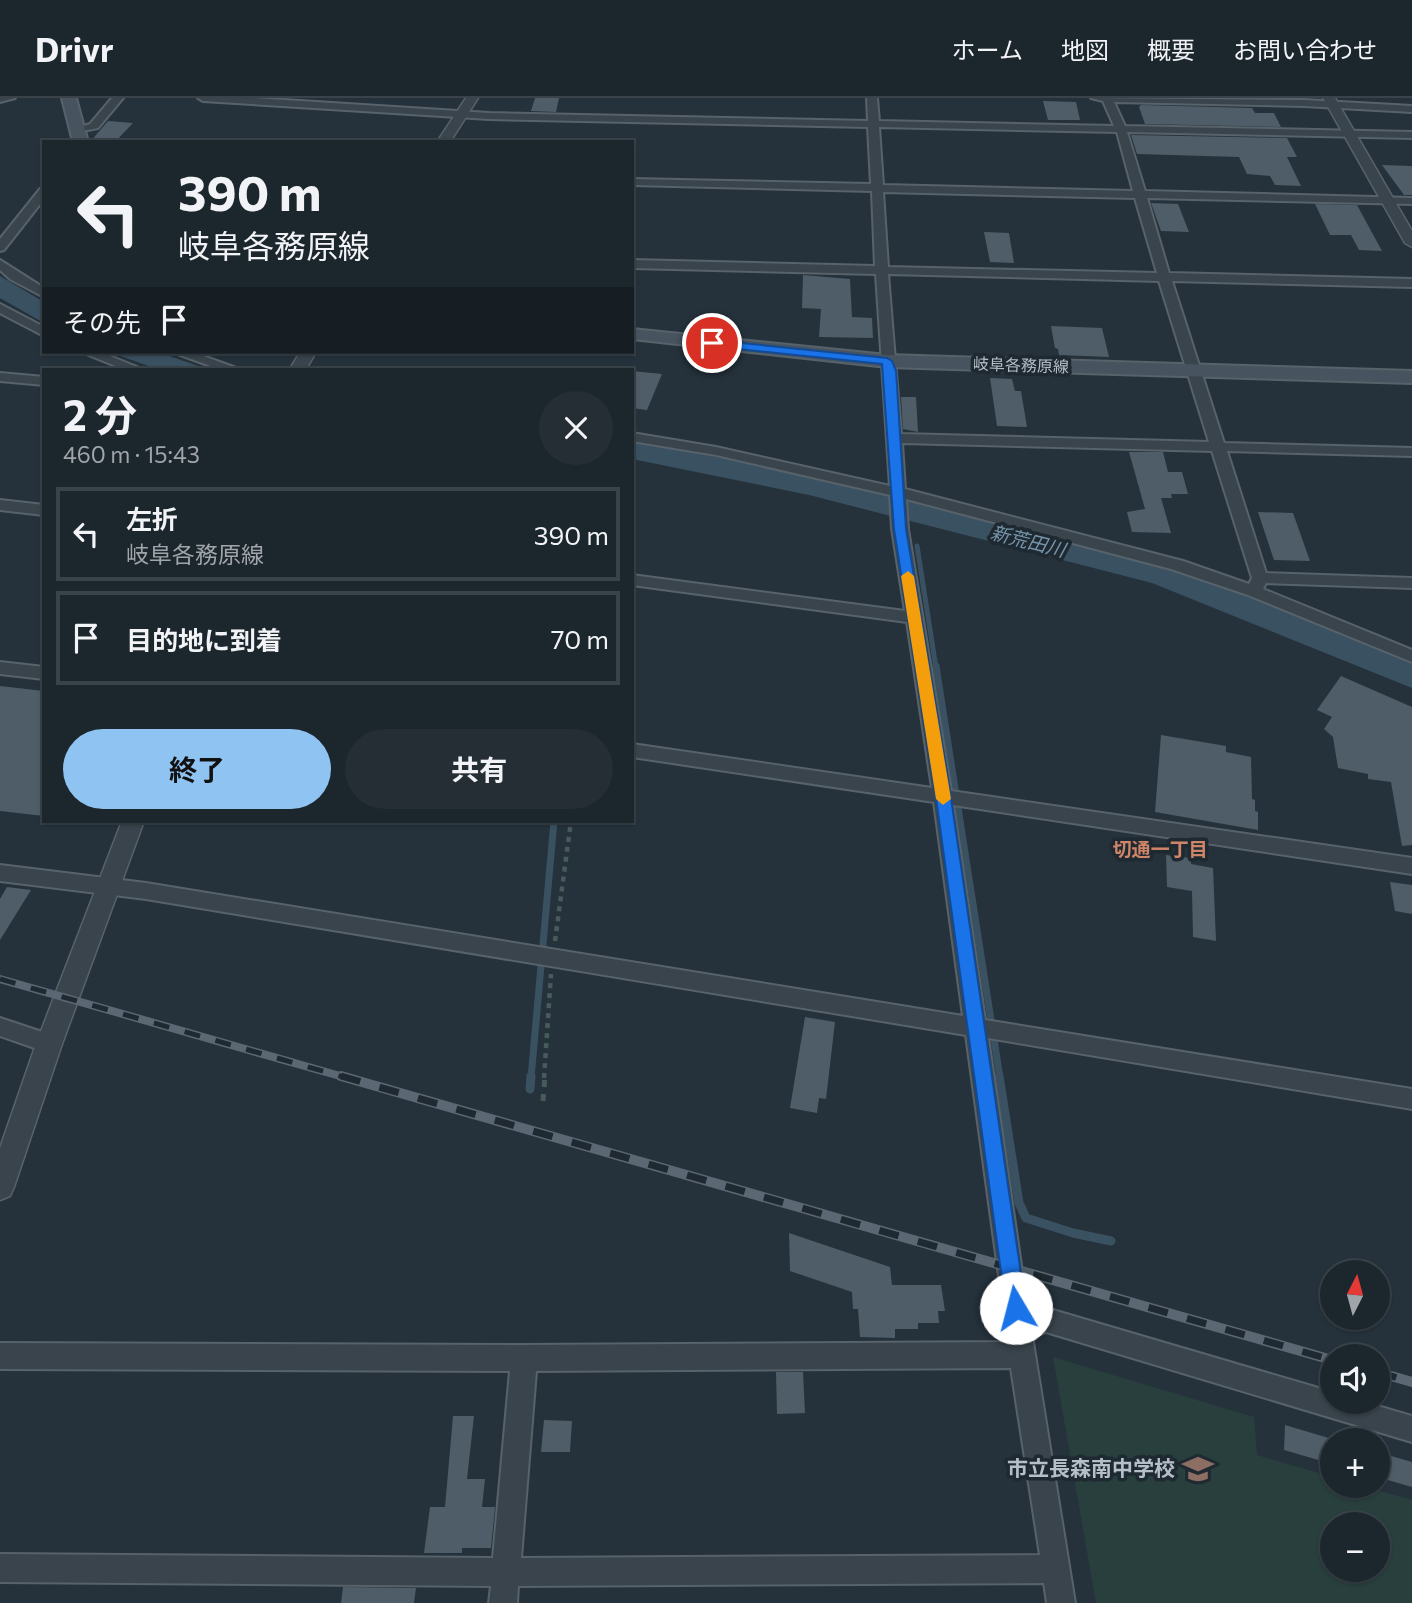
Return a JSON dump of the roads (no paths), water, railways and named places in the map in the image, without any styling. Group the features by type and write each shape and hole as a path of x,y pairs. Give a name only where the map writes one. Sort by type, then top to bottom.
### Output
{"main road":[{"path":"69,98 79,136"},
{"name":"岐阜各務原線","path":"634,334 887,361 1412,377"}],"street":[{"path":"0,99 10,98"},
{"path":"79,136 94,126 118,98"},
{"path":"203,98 460,115 1412,135"},
{"path":"444,140 472,98"},
{"path":"873,98 887,361 890,371 900,520 1060,1603"},
{"path":"1095,98 1332,101 1412,109"},
{"path":"1107,98 1121,129 1164,277 1219,447 1257,584"},
{"path":"1332,101 1412,243"},
{"path":"634,182 1412,201"},
{"path":"0,247 42,194"},
{"path":"0,264 14,276 42,292"},
{"path":"634,264 1412,283"},
{"path":"0,308 42,331"},
{"path":"94,354 132,368"},
{"path":"185,354 229,368"},
{"path":"0,377 42,381"},
{"path":"634,437 716,451 1257,584 1412,656"},
{"path":"894,438 1412,452"},
{"path":"0,505 42,510"},
{"path":"634,580 915,618"},
{"path":"1257,584 1412,583"},
{"path":"0,668 42,673"},
{"path":"634,751 1412,866"},
{"path":"0,1187 49,1044 131,823"},
{"path":"0,873 109,887 1412,1099"},
{"path":"0,1027 49,1044"},
{"path":"1018,1328 1046,1320 1412,1429"},
{"path":"0,1356 524,1358 1022,1355"},
{"path":"503,1603 524,1358"},
{"path":"0,1568 506,1572 1055,1569"}],"water":[{"path":"0,276 42,301 42,322 0,298"},
{"path":"115,354 164,354 204,368 154,368"}],"waterway":[{"name":"新荒田川","path":"634,450 810,486 1164,575 1412,675"},
{"path":"917,546 936,668"},
{"path":"936,666 1000,1078"},
{"path":"531,1078 554,823"},
{"path":"530,1089 531,1076"},
{"path":"999,1076 1019,1203 1026,1218 1073,1233 1111,1241"}],"railway":[{"path":"0,979 347,1078"},
{"path":"341,1076 1320,1357"},
{"path":"1390,1376 1412,1382"}],"place":[{"name":"市立長森南中学校","path":"1198,1469"}],"district":[{"name":"切通一丁目","path":"1160,849"}]}
